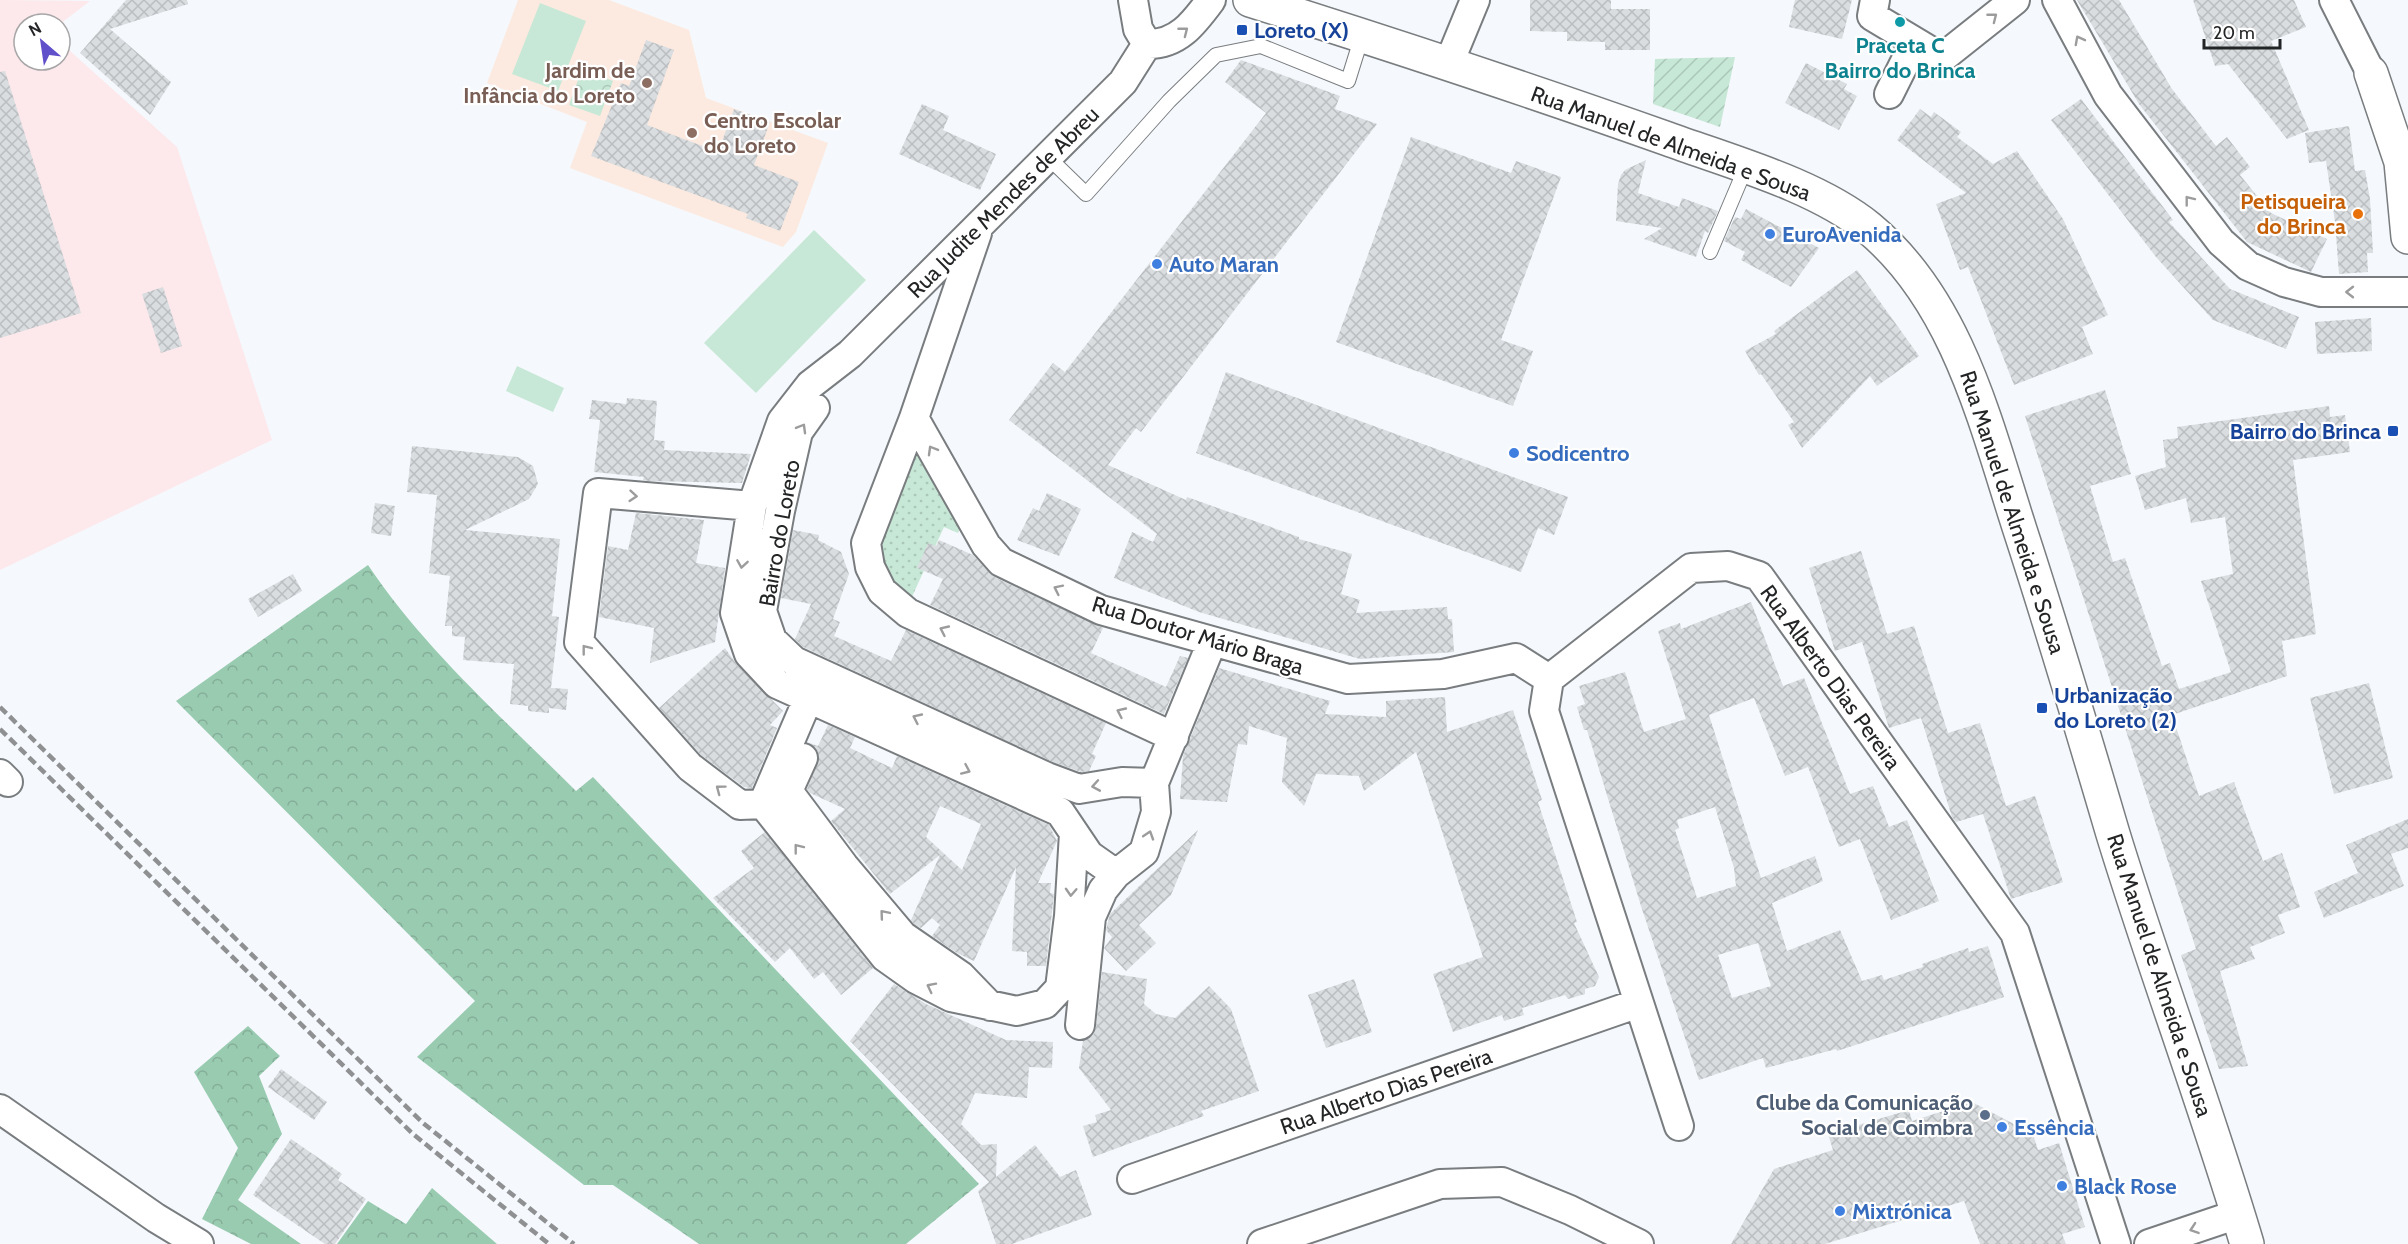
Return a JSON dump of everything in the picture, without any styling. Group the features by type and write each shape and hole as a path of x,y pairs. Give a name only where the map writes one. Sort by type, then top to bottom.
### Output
{"main road":[{"name":"Rua Manuel de Almeida e Sousa","path":"1250,0 1449,63 1780,179 1837,208 1866,226 1907,267 1938,312 1971,377 2064,665 2114,836 2243,1229"},
{"path":"2371,72 2401,162 2408,237"}],"street":[{"path":"1133,0 1138,29 1147,44 1158,45 1174,39 1191,27 1211,0"},
{"path":"1449,63 1475,0"},
{"path":"1875,0 1872,16 1942,58 2015,0"},
{"path":"2057,0 2108,95 2222,242 2248,266 2284,282 2321,292 2408,292"},
{"path":"2334,0 2371,72"},
{"path":"1889,94 1915,42"},
{"name":"Rua Judite Mendes de Abreu","path":"850,354 1123,82 1147,44"},
{"path":"979,227 914,418 866,543 870,567 882,591 908,613 1174,737"},
{"name":"Bairro do Loreto","path":"850,354 810,385 782,421 752,506 735,613 749,654 777,684 1060,812 1089,855 1116,874"},
{"name":"Bairro do Loreto","path":"850,354 798,432 780,511 762,611 772,640 794,661 1078,789 1122,782 1154,783"},
{"name":"Rua Doutor Mário Braga","path":"914,418 986,544 1001,562 1101,610 1348,679 1443,674 1516,658 1549,679"},
{"name":"Bairro do Loreto","path":"752,506 598,493 579,642 690,767 740,805 763,804"},
{"name":"Rua Alberto Dias Pereira","path":"1549,679 1691,568 1728,566 1759,576 2015,933 2116,1244"},
{"path":"1080,1025 1091,917 1103,890 1116,874 1144,852 1156,812 1154,783 1212,642"},
{"path":"1549,679 1544,711 1679,1126"},
{"path":"817,703 763,804 885,957 916,979 951,997 1017,1011 1045,1004 1060,988 1069,916 1074,833"},
{"path":"817,703 788,791 844,866 903,936 961,975 990,1006"},
{"name":"Rua Alberto Dias Pereira","path":"1132,1179 1639,1003"},
{"path":"0,1109 156,1218 199,1244"},
{"path":"1262,1244 1440,1184 1502,1182 1570,1210 1639,1244"},
{"path":"2149,1244 2243,1229"}],"lane":[{"path":"1048,157 1086,194 1169,101 1216,55 1261,46 1348,81 1362,35"},
{"path":"1710,252 1746,167"}],"shaded area":[{"path":"0,0 90,1 72,15 72,12 12,12 12,72 72,72 72,53 177,147 272,440 0,570"},
{"name":"Centro Escolar do Loreto","path":"518,0 609,0 689,30 706,98 828,143 796,232 783,247 570,168 587,122 487,83"}],"green space":[{"path":"540,3 586,21 558,91 512,74"},
{"path":"1735,57 1720,127 1653,104 1655,59"},
{"path":"582,69 613,81 600,116 569,105"},
{"path":"814,230 866,280 756,393 704,343"},
{"path":"517,366 564,388 553,412 506,391"},
{"path":"914,440 963,521 958,533 944,527 910,601 889,586 873,544"},
{"path":"368,565 414,626 466,683 576,791 593,777 979,1184 906,1244 699,1244 613,1185 584,1185 417,1057 475,1001 176,701"},
{"path":"248,1026 280,1056 259,1076 282,1134 238,1200 301,1244 251,1244 202,1219 238,1148 194,1072"},
{"path":"432,1188 497,1244 337,1244 368,1201 406,1224"}],"building":[{"path":"126,0 187,0 188,4 110,29 171,82 150,115 80,53"},
{"path":"1530,0 1611,0 1611,9 1650,9 1650,50 1605,50 1605,42 1567,41 1567,32 1530,31"},
{"path":"1795,0 1852,0 1842,39 1789,27"},
{"path":"2077,0 2119,0 2172,89 2216,146 2227,137 2250,167 2240,175 2271,213 2327,239 2311,272 2247,242 2139,104"},
{"path":"2193,0 2294,0 2306,27 2271,41 2309,130 2287,139 2228,64 2215,66"},
{"path":"646,40 674,50 647,125 718,152 734,109 770,122 754,165 799,182 780,231 746,218 748,214 591,156 621,83 629,86"},
{"path":"1241,60 1340,96 1335,109 1377,124 1141,432 1136,428 1108,465 1186,500 1187,497 1299,537 1299,539 1352,554 1341,594 1360,600 1356,613 1447,607 1448,619 1452,619 1454,652 1360,659 1199,612 1114,578 1132,532 1153,542 1157,534 1009,420 1053,363 1065,372 1266,113 1225,82"},
{"path":"1806,63 1847,84 1844,89 1857,96 1839,130 1785,103"},
{"path":"5,71 81,313 0,338 0,72"},
{"path":"2081,99 2173,220 2169,222 2230,289 2299,317 2286,349 2213,320 2156,257 2051,120"},
{"path":"922,104 949,116 943,130 996,154 980,190 899,154"},
{"path":"1920,109 1931,117 1934,112 1961,132 1957,137 1993,164 2017,151 2063,219 2108,315 2082,327 2093,354 2014,385 1968,267 1960,270 1936,204 1966,193 1897,140"},
{"path":"2349,126 2355,171 2365,170 2370,199 2373,253 2367,253 2368,272 2339,274 2335,222 2326,161 2309,163 2305,133"},
{"path":"1411,137 1511,173 1516,161 1561,177 1501,340 1533,351 1513,406 1336,342"},
{"path":"1646,160 1638,193 1679,207 1682,198 1718,211 1708,233 1705,231 1696,257 1644,239 1662,228 1616,221 1618,184 1621,175 1625,170"},
{"path":"1746,209 1819,248 1791,287 1741,260 1745,252 1724,241 1735,217 1741,219"},
{"path":"1857,270 1919,356 1877,386 1870,376 1802,448 1788,425 1794,422 1761,374 1759,375 1745,351 1776,334 1774,331"},
{"path":"163,287 182,346 161,353 142,294"},
{"path":"2371,318 2372,351 2317,354 2315,322"},
{"path":"1226,372 1568,497 1554,535 1538,528 1521,572 1196,453"},
{"path":"2105,390 2131,474 2090,486 2113,562 2125,558 2162,666 2170,663 2179,689 2231,672 2201,581 2233,574 2225,517 2191,523 2186,498 2145,510 2135,476 2166,467 2163,440 2178,438 2177,427 2329,406 2330,417 2345,415 2350,452 2293,460 2316,634 2282,641 2287,676 2172,715 2199,796 2234,782 2263,861 2282,853 2300,907 2278,915 2285,933 2250,947 2255,959 2220,971 2248,1066 2219,1069 2181,955 2196,949 2025,416"},
{"path":"627,398 657,401 654,440 665,441 664,450 751,454 742,483 649,481 643,480 644,477 594,472 600,420 589,419 592,400 626,404"},
{"path":"412,446 518,457 533,466 538,484 529,499 465,530 560,539 552,616 559,617 551,688 568,689 566,710 549,708 549,713 528,711 528,706 510,704 514,664 463,660 465,637 452,636 452,626 445,626 450,576 429,573 437,495 407,492"},
{"path":"1047,493 1081,509 1059,556 1017,540 1033,508 1039,511"},
{"path":"375,503 395,506 391,536 371,533"},
{"path":"636,513 704,520 696,563 725,568 715,642 650,663 654,628 599,617 608,546 628,550"},
{"path":"793,530 819,535 818,540 841,552 849,574 833,619 840,622 834,636 891,661 906,630 1106,723 1092,754 1096,756 1089,771 1081,772 1053,762 803,647 795,639 811,604 781,598"},
{"path":"939,540 973,555 994,577 1103,628 1091,653 1166,687 1180,656 1188,658 1164,714 930,605 943,579 917,568 928,543 936,546"},
{"path":"1861,551 1887,634 1914,626 1948,733 1980,723 2006,806 2035,796 2063,882 2011,899 1983,814 1956,822 1952,817 1921,718 1889,728 1862,642 1835,651 1809,568"},
{"path":"293,574 302,591 258,617 248,599"},
{"path":"1751,602 1783,686 1804,678 1850,794 1873,786 1889,827 1907,820 1939,901 1891,920 1860,839 1839,847 1808,767 1785,776 1754,698 1709,715 1761,878 1815,856 1823,881 1772,903 1787,951 1840,930 1862,981 1882,975 1884,980 1968,948 1969,952 1988,946 2004,997 1837,1051 1836,1049 1766,1068 1763,1058 1699,1080 1641,906 1587,730 1584,730 1577,707 1585,704 1579,686 1625,672 1644,732 1686,719 1658,631 1680,623 1681,629","holes":["1715,807 1734,868 1736,886 1697,898 1675,830 1679,828 1677,820","1758,943 1771,986 1732,998 1718,955"]},
{"path":"725,648 737,665 783,711 770,725 777,728 752,788 744,787 701,755 659,708"},
{"path":"1219,668 1330,701 1325,714 1386,717 1386,701 1445,697 1447,732 1513,710 1542,800 1538,802 1577,922 1574,923 1599,977 1595,986 1585,989 1585,994 1568,999 1565,995 1522,1008 1524,1015 1504,1021 1502,1015 1453,1032 1433,974 1483,957 1416,752 1364,791 1359,776 1316,774 1304,806 1282,782 1287,738 1249,726 1247,745 1238,744 1227,802 1180,799 1183,756"},
{"path":"2369,683 2393,778 2334,794 2310,698"},
{"path":"828,725 855,737 850,748 892,768 897,756 1049,825 1057,841 1038,883 1051,883 1050,893 1054,894 1046,966 1027,966 1027,952 1012,951 1016,867 974,961 957,953 932,936 940,925 932,918 921,928 914,924 911,920 940,855 890,894 831,821 845,809 810,793 807,789 819,757 816,748 807,742 818,746","holes":["940,806 981,824 962,870 926,837"]},
{"path":"2408,819 2408,848 2391,854 2404,886 2324,918 2314,892 2358,873 2346,845"},
{"path":"1198,830 1171,895 1139,925 1156,943 1126,971 1104,948 1112,937 1106,930 1110,914"},
{"path":"765,832 873,968 841,995 823,972 814,979 790,948 775,962 713,898 754,868 741,851"},
{"path":"1102,972 1147,979 1144,1004 1156,1014 1175,1018 1209,986 1231,1009 1259,1091 1201,1111 1204,1116 1093,1157 1083,1126 1097,1122 1095,1115 1111,1110 1079,1068 1083,1041 1093,1035 1096,1027"},
{"path":"1354,979 1372,1032 1326,1048 1308,995"},
{"path":"894,984 926,1004 1006,1040 1053,1042 1052,1068 1029,1067 1027,1098 975,1093 961,1124 981,1145 997,1144 996,1177 1035,1145 1060,1177 1076,1170 1092,1215 1012,1244 996,1244 978,1191 989,1182 850,1041"},
{"path":"281,1069 327,1102 314,1120 268,1087"},
{"path":"1972,1102 2033,1134 2038,1150 2059,1143 2085,1227 2062,1234 2066,1244 1980,1244 1964,1201 1825,1244 1731,1244 1774,1169 1833,1150 1828,1134 1909,1110 1912,1121"},
{"path":"291,1139 342,1174 338,1180 366,1199 335,1244 325,1244 253,1195"}],"railway":[{"path":"0,707 423,1123 574,1244"},
{"path":"0,729 413,1134 549,1244"}],"place":[{"name":"Praceta C Bairro do Brinca","path":"1900,22"},
{"name":"Loreto (X)","path":"1242,30"},
{"name":"Jardim de Infância do Loreto","path":"647,83"},
{"name":"Centro Escolar do Loreto","path":"692,133"},
{"name":"Petisqueira do Brinca","path":"2358,214"},
{"name":"EuroAvenida","path":"1770,234"},
{"name":"Auto Maran","path":"1157,264"},
{"name":"Bairro do Brinca","path":"2393,431"},
{"name":"Sodicentro","path":"1514,453"},
{"name":"Urbanização do Loreto (2)","path":"2042,708"},
{"name":"Clube da Comunicação Social de Coimbra","path":"1985,1115"},
{"name":"Essência","path":"2002,1127"},
{"name":"Black Rose","path":"2062,1186"},
{"name":"Mixtrónica","path":"1840,1211"}]}
